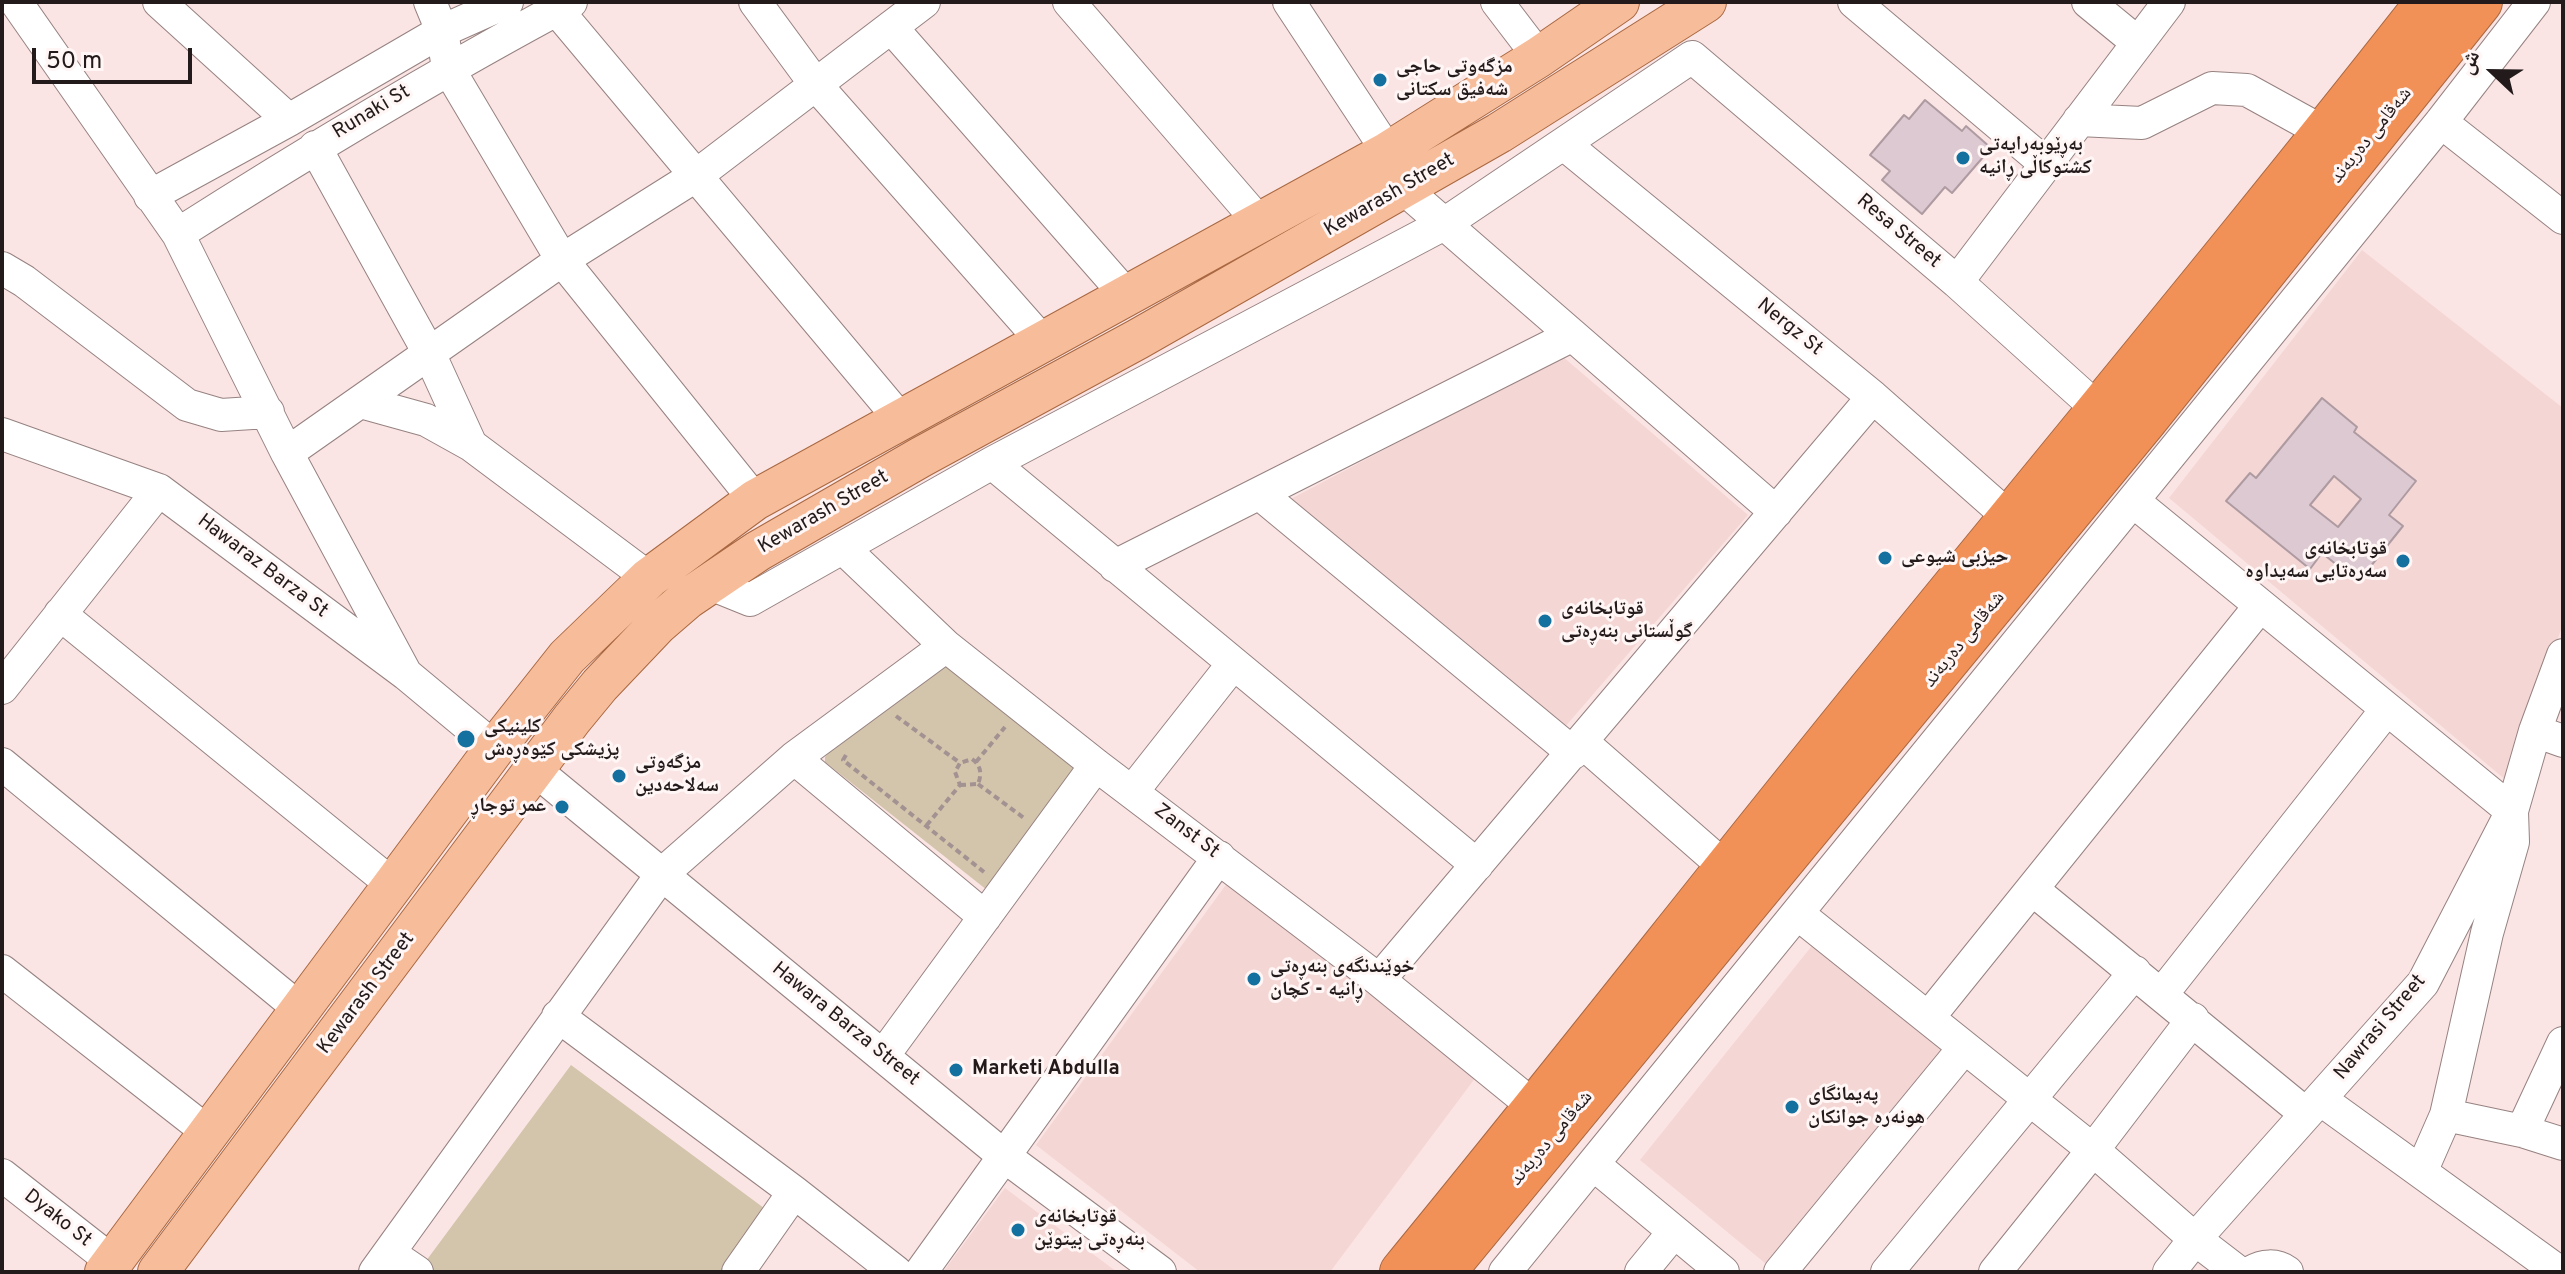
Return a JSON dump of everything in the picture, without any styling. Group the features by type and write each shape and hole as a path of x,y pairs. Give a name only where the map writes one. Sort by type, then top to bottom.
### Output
{"highway":[{"name":"شەقامی دەربەند","path":"1402,1272 2428,2"},
{"name":"شەقامی دەربەند","path":"1443,1272 2145,420 2480,2"}],"main road":[{"name":"Kewarash Street","path":"109,1267 495,748 567,657 649,578 755,500 1388,152 1539,57 1619,2"},
{"name":"Kewarash Street","path":"166,1269 535,770 600,685 658,624 708,583 758,551 1499,133 1706,2"},
{"path":"1478,95 1499,133"}],"street":[{"path":"16,2 178,234 287,453 406,674"},
{"path":"159,2 289,120"},
{"name":"Runaki St","path":"150,196 289,120 436,16 507,2"},
{"path":"755,2 816,85 1043,342"},
{"path":"287,453 562,260 697,175 924,2"},
{"path":"1069,2 1260,223"},
{"path":"1289,2 1388,152"},
{"path":"1497,2 1539,57"},
{"path":"1854,2 2046,164"},
{"path":"2088,2 2138,43"},
{"path":"1957,282 2169,2"},
{"path":"1505,1272 2441,122 2534,2"},
{"path":"564,6 697,175 901,420"},
{"name":"Runaki St","path":"178,234 448,68 564,6"},
{"path":"436,16 448,68 562,260 755,500"},
{"path":"891,27 1127,296"},
{"name":"Resa Street","path":"1564,144 1692,57 1957,282 2100,411"},
{"path":"2079,120 2142,123 2212,88 2247,90 2325,133"},
{"path":"2441,122 2563,218"},
{"path":"708,583 750,600 992,463 1444,224 1564,144"},
{"name":"Nergz St","path":"1564,144 1873,397 2010,518"},
{"path":"315,147 429,353 471,445"},
{"path":"1403,188 1776,512"},
{"path":"2,268 24,281 187,405 221,415 268,412"},
{"path":"1115,566 1571,336"},
{"path":"1379,980 1873,397"},
{"path":"361,402 426,420 471,445 649,578"},
{"name":"Hawaraz Barza St","path":"2,434 159,490 406,674 495,748"},
{"path":"992,463 1477,865"},
{"path":"2,688 159,490"},
{"path":"1260,494 1726,868"},
{"path":"2133,501 2512,811 2513,842 2487,933 2446,1115 2421,1172"},
{"name":"Zanst St","path":"843,548 946,646 1096,765 1379,980 1536,1108"},
{"path":"1928,1018 2260,606"},
{"path":"60,614 393,885"},
{"path":"417,1272 382,1262 662,874 794,758 946,646"},
{"name":"Nawrasi Street","path":"2169,1272 2423,983 2549,736 2563,655"},
{"path":"1132,792 1233,664"},
{"path":"2162,994 2387,709"},
{"path":"794,758 985,917"},
{"path":"2,764 301,1010"},
{"path":"883,1056 1096,765"},
{"name":"Hawara Barza Street","path":"535,770 1004,1156 1160,1272"},
{"path":"921,1272 1219,857"},
{"path":"2032,889 2193,1019 2313,1107 2421,1172 2559,1272"},
{"path":"1798,914 2093,1150 2195,1239 2238,1272"},
{"path":"2,971 209,1133"},
{"path":"1887,1272 2135,972"},
{"path":"558,1016 896,1272"},
{"path":"1995,1272 2193,1019"},
{"path":"2522,1131 2563,1043"},
{"path":"1780,1272 1964,1048"},
{"path":"2446,1115 2522,1131 2563,1144"},
{"path":"1593,1164 1723,1272"},
{"name":"Dyako St","path":"2,1175 109,1267"},
{"path":"738,1272 794,1192"},
{"path":"1641,1272 1673,1233"},
{"path":"2251,1272 2262,1266 2281,1267 2287,1272"}],"path":[{"path":"885,723 904,708"},
{"path":"895,715 960,763"},
{"path":"976,762 1010,720"},
{"path":"854,749 843,760 986,873"},
{"path":"960,785 955,772 960,763 972,759 980,774 978,784"},
{"path":"926,826 960,785 978,784 1027,821"}],"shaded area":[{"name":"قوتابخانەی سەرەتایی سەیداوە","path":"2362,250 2563,408 2563,624 2507,781 2169,498"},
{"name":"قوتابخانه‌ی گوڵستانی بنه‌ڕه‌تی","path":"1562,356 1748,515 1564,728 1287,501"},
{"path":"946,662 1080,761 987,890 825,762 832,749"},
{"name":"خوێندنگەی بنەڕەتی ڕانیە - کچان","path":"1228,882 1476,1077 1330,1272 1200,1272 1036,1145"},
{"name":"پەیمانگای هونەرە جوانکان","path":"1815,942 1946,1045 1771,1268 1640,1160"},
{"path":"571,1065 772,1214 729,1272 432,1272 423,1265"},
{"name":"قوتابخانەی بنەڕەتی بیتوێن","path":"1005,1188 1117,1272 943,1272"}],"building":[{"name":"بەڕێوبەرایەتی کشتوکاڵی ڕانیە","path":"1925,100 1962,131 1966,126 1991,148 1952,193 1945,187 1922,214 1882,180 1890,171 1870,155 1904,115 1909,119"},
{"path":"2322,398 2357,427 2354,432 2416,481 2389,515 2403,526 2358,582 2322,553 2310,569 2226,501 2250,473 2256,478","holes":["2334,476 2361,499 2338,527 2310,505"]}],"place":[{"name":"مزگەوتی حاجی شەفیق سکتانی","path":"1380,80"},
{"name":"بەڕێوبەرایەتی کشتوکاڵی ڕانیە","path":"1963,158"},
{"name":"حیزبی شیوعی","path":"1885,558"},
{"name":"قوتابخانەی سەرەتایی سەیداوە","path":"2403,561"},
{"name":"قوتابخانه‌ی گوڵستانی بنه‌ڕه‌تی","path":"1545,621"},
{"name":"كلینیكی پزیشكی كێوەڕەش","path":"466,739"},
{"name":"مزگەوتی سەلاحەدین","path":"619,776"},
{"name":"عمر توجاڕ","path":"562,807"},
{"name":"خوێندنگەی بنەڕەتی ڕانیە - کچان","path":"1254,979"},
{"name":"Marketi Abdulla","path":"956,1070"},
{"name":"پەیمانگای هونەرە جوانکان","path":"1792,1107"},
{"name":"قوتابخانەی بنەڕەتی بیتوێن","path":"1018,1230"}]}
